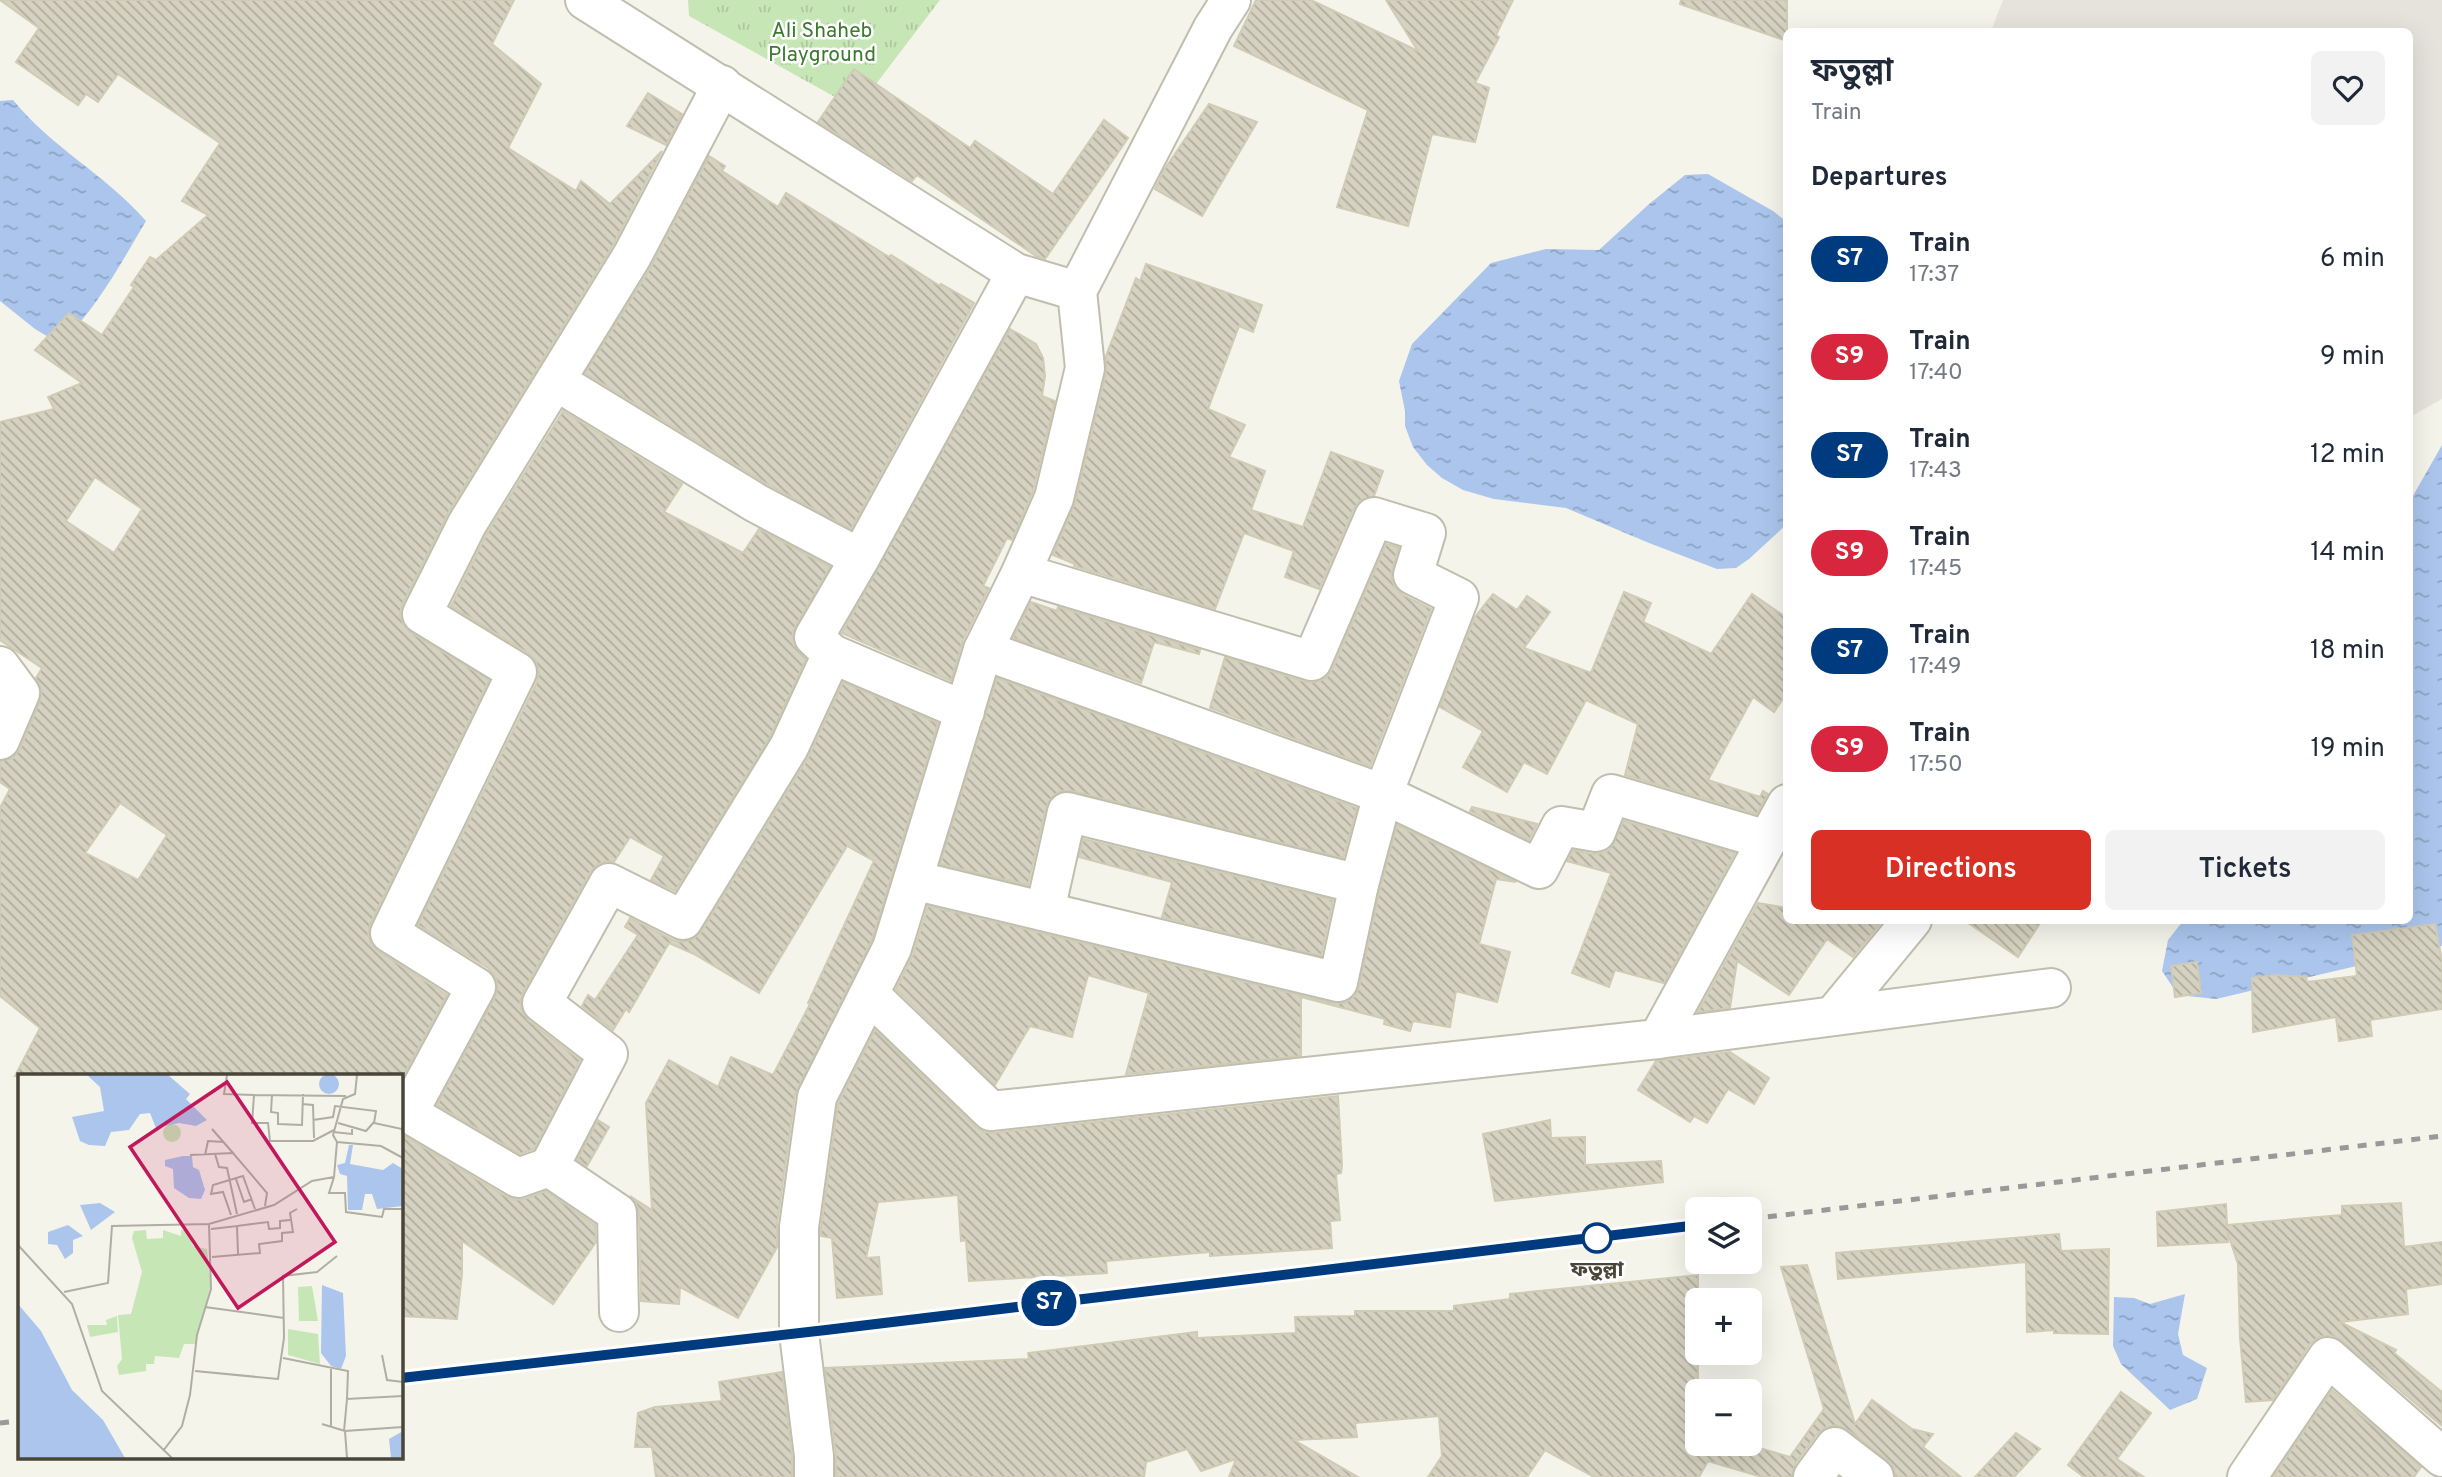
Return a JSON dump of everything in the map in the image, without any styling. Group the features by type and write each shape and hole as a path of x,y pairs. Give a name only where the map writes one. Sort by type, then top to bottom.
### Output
{"street":[{"path":"585,0 1016,273 1077,291"},
{"path":"814,1477 814,1456 799,1333 799,1227 817,1097 892,948 983,650 1054,498 1085,368 1077,291 1213,28 1231,0"},
{"path":"722,85 632,256 467,524 422,614 517,672 390,933 476,987 408,1113 518,1178 550,1167 608,1054 542,1003 609,883 683,920 789,747 832,654"},
{"path":"965,711 832,654 814,637 1016,273"},
{"path":"556,381 756,503 860,558"},
{"path":"913,880 1338,982 1382,794 1459,598 1413,575 1426,533 1374,517 1312,661 1021,573"},
{"path":"983,650 1382,794 1539,869 1561,826 1596,832 1611,794 1767,840"},
{"path":"0,666 20,693 0,740"},
{"path":"1658,1039 1783,811"},
{"path":"1045,911 1067,812 1359,884"},
{"path":"1833,1016 1910,924"},
{"path":"870,995 991,1111 1658,1039 2051,988"},
{"path":"550,1167 617,1213 620,1312"},
{"path":"2247,1477 2328,1357 2442,1457"},
{"path":"1813,1477 1835,1447 1874,1477"}],"shaded area":[{"path":"2003,0 2442,0 2442,399 2413,415 2413,28 1992,28"}],"green space":[{"name":"Ali Shaheb Playground","path":"688,0 940,0 876,84 854,69 835,97 689,16"}],"water":[{"path":"13,100 44,132 114,189 146,221 97,301 60,344 35,329 0,301 0,101"},
{"path":"1708,174 1783,219 1783,528 1736,568 1717,569 1566,508 1494,499 1463,490 1442,478 1413,447 1405,426 1399,381 1412,344 1491,263 1546,249 1599,250 1685,175"},
{"path":"2442,445 2442,946 2216,999 2178,995 2162,971 2168,940 2181,924 2413,924 2413,496"},
{"path":"2185,1294 2178,1334 2183,1355 2207,1368 2197,1399 2170,1410 2121,1364 2113,1346 2114,1297 2134,1298 2150,1304"}],"building":[{"path":"0,0 514,0 492,44 541,84 508,148 576,191 581,181 610,204 662,151 613,245 448,513 402,605 400,614 403,624 410,632 489,680 370,924 368,934 371,944 378,951 447,995 402,1078 402,1074 15,1076 40,1028 0,996 0,808 10,789 0,782 0,761 13,758 20,749 40,701 42,690 36,678 42,668 0,640 0,422 54,409 48,397 82,383 35,350 69,313 102,335 150,257 156,260 208,215 182,201 220,143 118,74 98,102 86,94 78,105 16,62 39,28","holes":["95,477 142,509 114,553 66,521","120,803 167,835 138,880 85,853"]},
{"path":"1256,0 1311,0 1418,51 1386,0 1513,0 1496,35 1499,37 1475,83 1489,88 1475,142 1432,134 1408,226 1337,207 1368,110 1234,46"},
{"path":"1681,0 1787,0 1787,28 1783,28 1783,40 1680,4"},
{"path":"854,69 970,148 975,141 1053,194 1104,120 1128,138 1045,259 1036,256 917,175 912,181 818,122"},
{"path":"648,93 682,114 666,145 627,126"},
{"path":"1209,104 1257,122 1202,216 1155,189 1164,170"},
{"path":"709,156 725,166 722,171 778,207 786,193 889,257 891,255 940,286 941,284 974,303 851,529 767,484 585,373 651,267"},
{"path":"1146,264 1262,305 1253,332 1239,326 1208,409 1245,425 1229,457 1265,471 1251,510 1303,527 1331,452 1383,471 1374,496 1361,500 1354,508 1319,589 1285,577 1294,551 1244,533 1215,609 1074,566 1075,564 1053,555 1075,503 1106,373 1106,356 1136,278 1140,281"},
{"path":"1010,329 1036,344 1043,358 1045,376 1042,396 1055,401 1033,491 1012,540 1007,538 983,586 989,588 963,640 951,681 842,633"},
{"path":"563,411 682,484 664,512 743,553 759,529 830,567 795,627 793,644 806,659 770,737 675,891 651,880 664,856 630,837 614,862 598,864 590,872 523,992 520,1003 528,1020 580,1060 534,1149 520,1154 437,1105 495,997 498,986 495,976 488,968 418,925 537,682 539,672 536,662 528,653 451,606 486,535"},
{"path":"1386,544 1399,547 1391,578 1395,587 1403,595 1431,609 1370,766 1210,708 1225,657 1306,682 1317,682 1326,678 1332,670"},
{"path":"1624,592 1651,603 1643,622 1711,654 1752,594 1783,615 1783,699 1774,712 1753,697 1708,780 1760,797 1763,791 1768,794 1757,814 1625,775 1638,724 1586,700 1547,774 1524,762 1507,792 1463,767 1483,731 1440,707 1475,617 1493,594 1517,610 1527,596 1550,612 1524,648 1591,673"},
{"path":"1031,602 1057,611 1058,607 1200,650 1199,654 1154,642 1141,683 1013,638"},
{"path":"997,678 1357,808 1343,858 1072,791 1060,791 1046,807 1028,885 940,864"},
{"path":"843,682 938,723 872,940 795,1094 777,1224 777,1247 738,1318 680,1287 679,1304 641,1301 639,1213 630,1196 652,1210 646,1103 669,1060 718,1087 731,1057 773,1075 810,1004 808,1003 874,861 847,846 759,993 694,954 669,943 629,1012 626,1009 613,1030 582,1006 588,995 595,1000 638,935 625,927 630,918 673,940 683,942 693,939 701,932 808,758"},
{"path":"1472,807 1537,824 1529,840 1470,811"},
{"path":"1624,821 1735,853 1664,983 1615,970 1609,987 1572,973 1611,873 1567,861 1573,850 1593,854 1610,849"},
{"path":"1397,825 1516,882 1496,879 1479,944 1510,952 1497,1002 1456,991 1450,1027 1413,1021 1410,1031 1384,1024 1385,1019 1301,997 1301,1056 1126,1074 1149,993 1088,975 1072,1037 1030,1026 995,1085 896,989 913,955 928,906 1333,1003 1345,1003 1355,996 1359,987"},
{"path":"1083,839 1333,900 1321,956 1162,917 1172,882 1079,857"},
{"path":"1758,903 1783,907 1783,924 1880,924 1853,957 1827,939 1789,995 1737,961 1730,1008 1698,1012"},
{"path":"1970,924 2039,924 2018,957"},
{"path":"2435,924 2442,961 2442,1009 2370,1020 2372,1036 2339,1041 2336,1017 2253,1032 2252,978 2273,975 2306,977 2307,982 2357,976 2352,935"},
{"path":"2197,962 2201,993 2175,997 2171,966"},
{"path":"875,1030 984,1132 1338,1096 1342,1165 1341,1173 1336,1174 1340,1220 1330,1221 1332,1248 1210,1256 1210,1252 1106,1261 1107,1273 969,1281 966,1240 961,1241 958,1195 878,1202 866,1258 879,1257 882,1294 837,1298 832,1238 821,1236 821,1228 838,1104"},
{"path":"1730,1052 1769,1078 1754,1104 1728,1089 1707,1123 1694,1116 1690,1122 1638,1090 1656,1061"},
{"path":"598,1120 609,1127 587,1166 577,1160"},
{"path":"1550,1120 1551,1138 1585,1137 1585,1165 1661,1161 1663,1182 1495,1201 1483,1134"},
{"path":"402,1135 507,1197 525,1199 546,1191 595,1225 596,1242 553,1304 462,1241 462,1274 457,1319 402,1316"},
{"path":"2401,1203 2404,1247 2442,1242 2442,1284 2406,1289 2408,1314 2340,1322 2396,1350 2394,1353 2442,1392 2442,1426 2342,1341 2331,1335 2319,1337 2310,1344 2273,1400 2246,1402 2240,1338 2238,1264 2227,1231 2228,1242 2158,1246 2157,1212 2226,1204 2227,1225 2342,1215 2342,1206"},
{"path":"2059,1234 2061,1251 2109,1249 2108,1334 2054,1333 2054,1330 2027,1332 2026,1262 1838,1279 1836,1253"},
{"path":"1807,1265 1855,1424 1872,1400 1912,1429 1933,1434 1923,1447 1961,1477 1895,1477 1894,1468 1887,1460 1848,1430 1837,1425 1826,1427 1817,1434 1795,1464 1792,1477 1762,1477 1708,1461 1699,1477 1594,1477 1545,1450 1527,1477 1428,1477 1442,1456 1439,1416 1355,1423 1357,1437 1294,1440 1358,1477 1229,1477 1236,1459 1201,1471 1187,1449 1146,1462 1144,1477 836,1477 836,1454 825,1368 1029,1359 1028,1353 1197,1332 1197,1338 1296,1333 1295,1317 1355,1316 1355,1311 1454,1311 1454,1306 1510,1299 1510,1294 1698,1275 1698,1288 1685,1288 1685,1365 1698,1365 1698,1379 1685,1379 1685,1456 1762,1456 1762,1449 1790,1457 1824,1409 1781,1267"},
{"path":"782,1372 792,1477 656,1477 652,1447 635,1447 638,1413 655,1407 722,1401 719,1382"},
{"path":"2332,1390 2421,1467 2414,1477 2273,1477"},
{"path":"2121,1392 2151,1413 2117,1459 2144,1477 2084,1477 2068,1465"},
{"path":"2016,1433 2040,1449 2014,1477 1975,1477"}],"railway":[{"path":"1762,1218 2442,1136"},
{"path":"402,1378 1685,1227"},
{"path":"0,1423 18,1421"}],"train":[{"name":"S7","path":"402,1378 826,1330 1685,1227"}],"place":[{"name":"ফতুল্লা","path":"1597,1238"}]}
